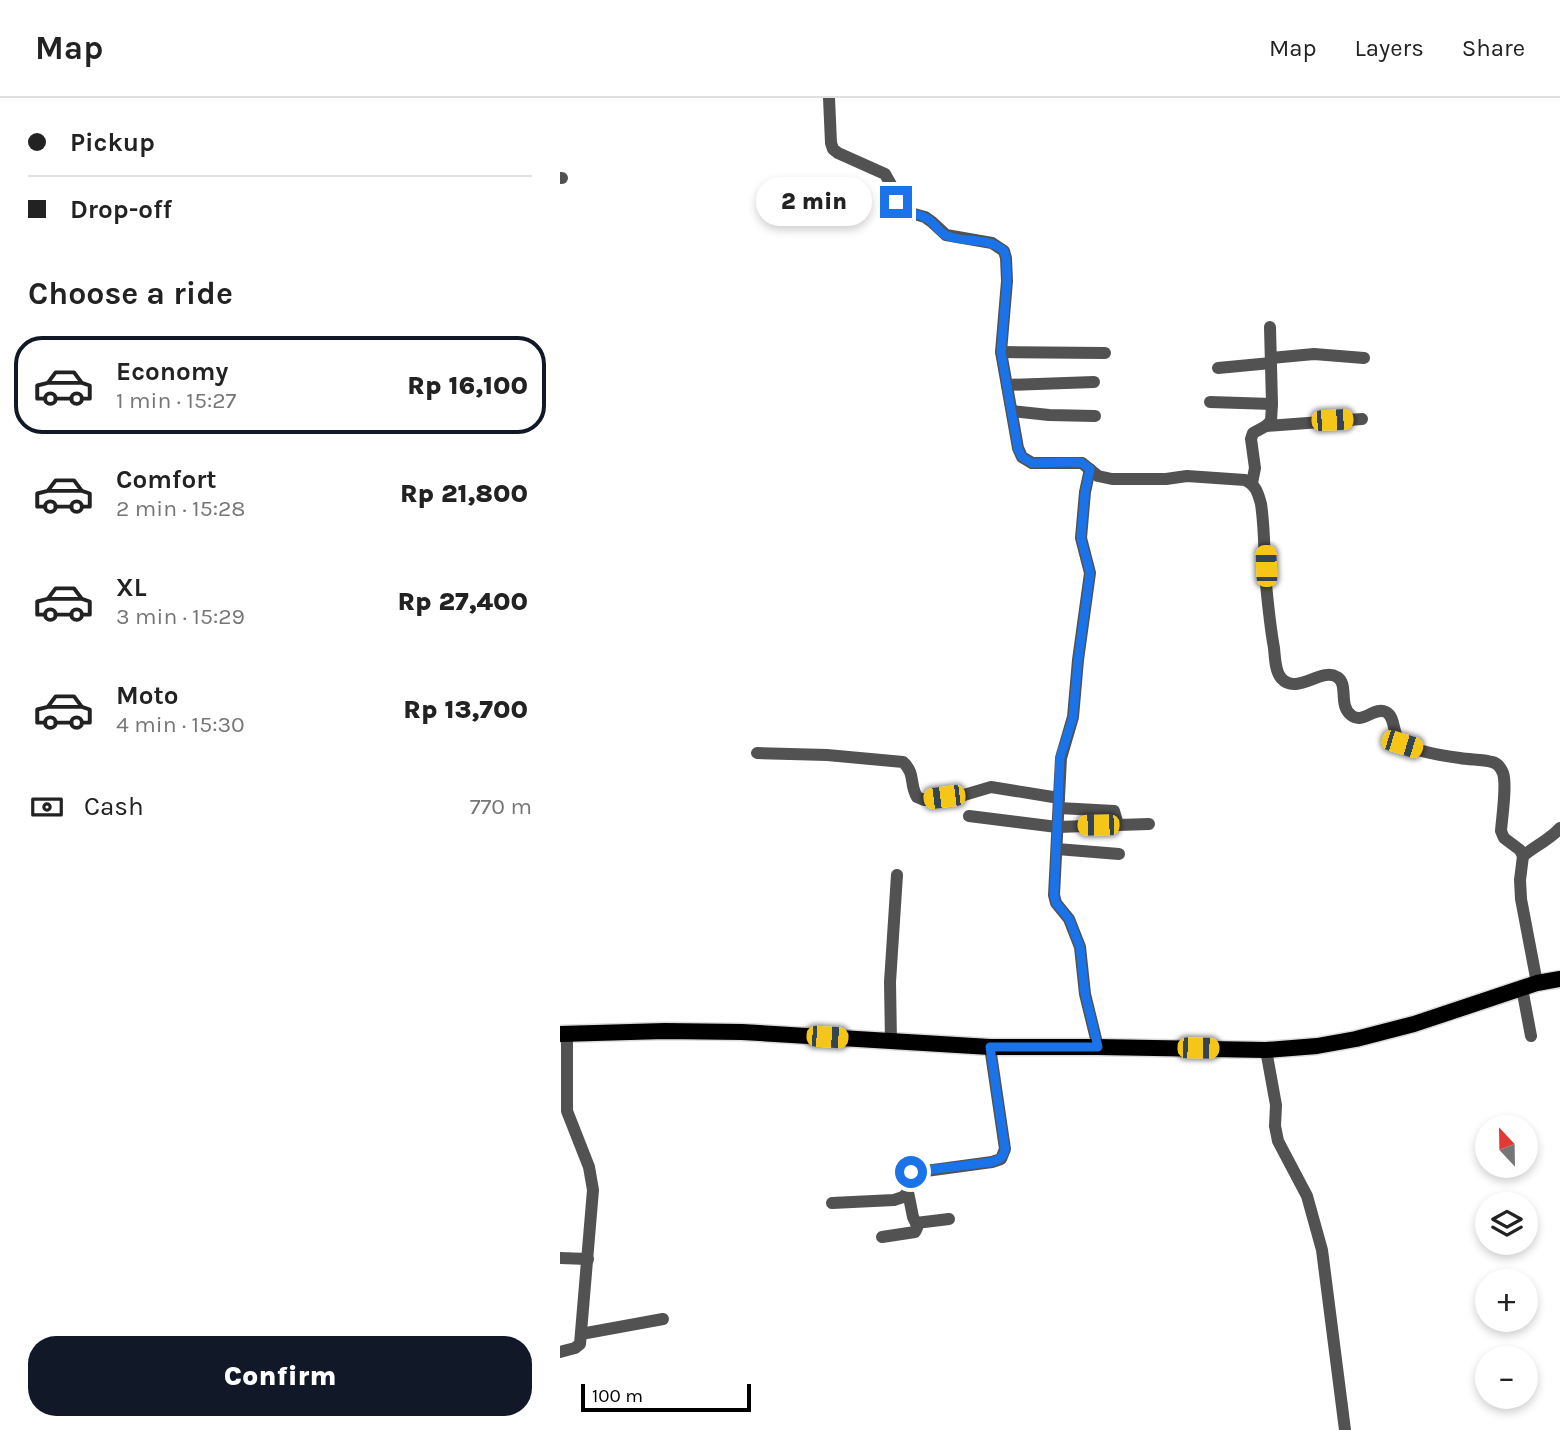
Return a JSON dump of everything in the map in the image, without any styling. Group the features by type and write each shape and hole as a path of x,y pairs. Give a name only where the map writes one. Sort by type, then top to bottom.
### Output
{"main road":[{"path":"563,1034 729,1032 990,1047 1266,1050 1317,1046 1356,1039 1415,1024 1530,985 1560,979"}],"street":[{"path":"829,98 833,149 885,174 899,208 925,217 946,235 992,243 1004,251 1007,281 1001,352 1018,449 1022,457 1032,463 1082,463 1098,476 1112,480 1187,476 1245,480 1252,483 1261,504 1270,626 1277,670 1284,681 1297,684 1335,675 1342,685 1344,705 1353,717 1385,712 1389,715 1402,744 1428,752 1494,762 1498,765 1503,772 1504,782 1502,831 1504,838 1520,850 1523,856 1520,880 1530,985 1531,1036"},
{"path":"1252,483 1255,468 1252,433 1271,421 1270,327"},
{"path":"1001,352 1105,353"},
{"path":"1218,368 1314,354 1364,358"},
{"path":"1007,385 1094,382"},
{"path":"1210,402 1272,404"},
{"path":"1012,411 1095,416"},
{"path":"1266,426 1362,419"},
{"path":"1090,469 1081,538 1090,573 1073,717 1060,758 1054,899 1069,919 1080,947 1085,994 1098,1047"},
{"path":"757,753 827,755 903,762 912,775 913,791 917,797 924,800 964,795 991,787 1059,803 1114,811 1118,825"},
{"path":"969,816 1057,827 1149,824"},
{"path":"1523,856 1534,846 1553,836 1560,828"},
{"path":"1057,849 1119,854"},
{"path":"891,1042 890,982 897,875"},
{"path":"560,1352 575,1348 580,1343 582,1334 593,1190 589,1167 567,1111 563,1034"},
{"path":"882,1237 915,1232 917,1228 905,1177 907,1174 992,1162 1004,1155 990,1047"},
{"path":"1266,1050 1276,1105 1275,1126 1278,1141 1307,1196 1322,1250 1345,1430"},
{"path":"832,1203 894,1200 904,1197 908,1192"},
{"path":"916,1223 949,1219"},
{"path":"560,1258 588,1259"},
{"path":"582,1334 663,1319"}],"route":[{"path":"896,202 903,211 925,217 946,235 992,243 1004,251 1007,281 1001,352 1018,449 1022,457 1032,463 1077,462 1090,469 1081,538 1090,573 1073,717 1060,758 1054,899 1069,919 1080,947 1085,994 1098,1047 990,1047 1004,1155 992,1162 911,1172"}]}
